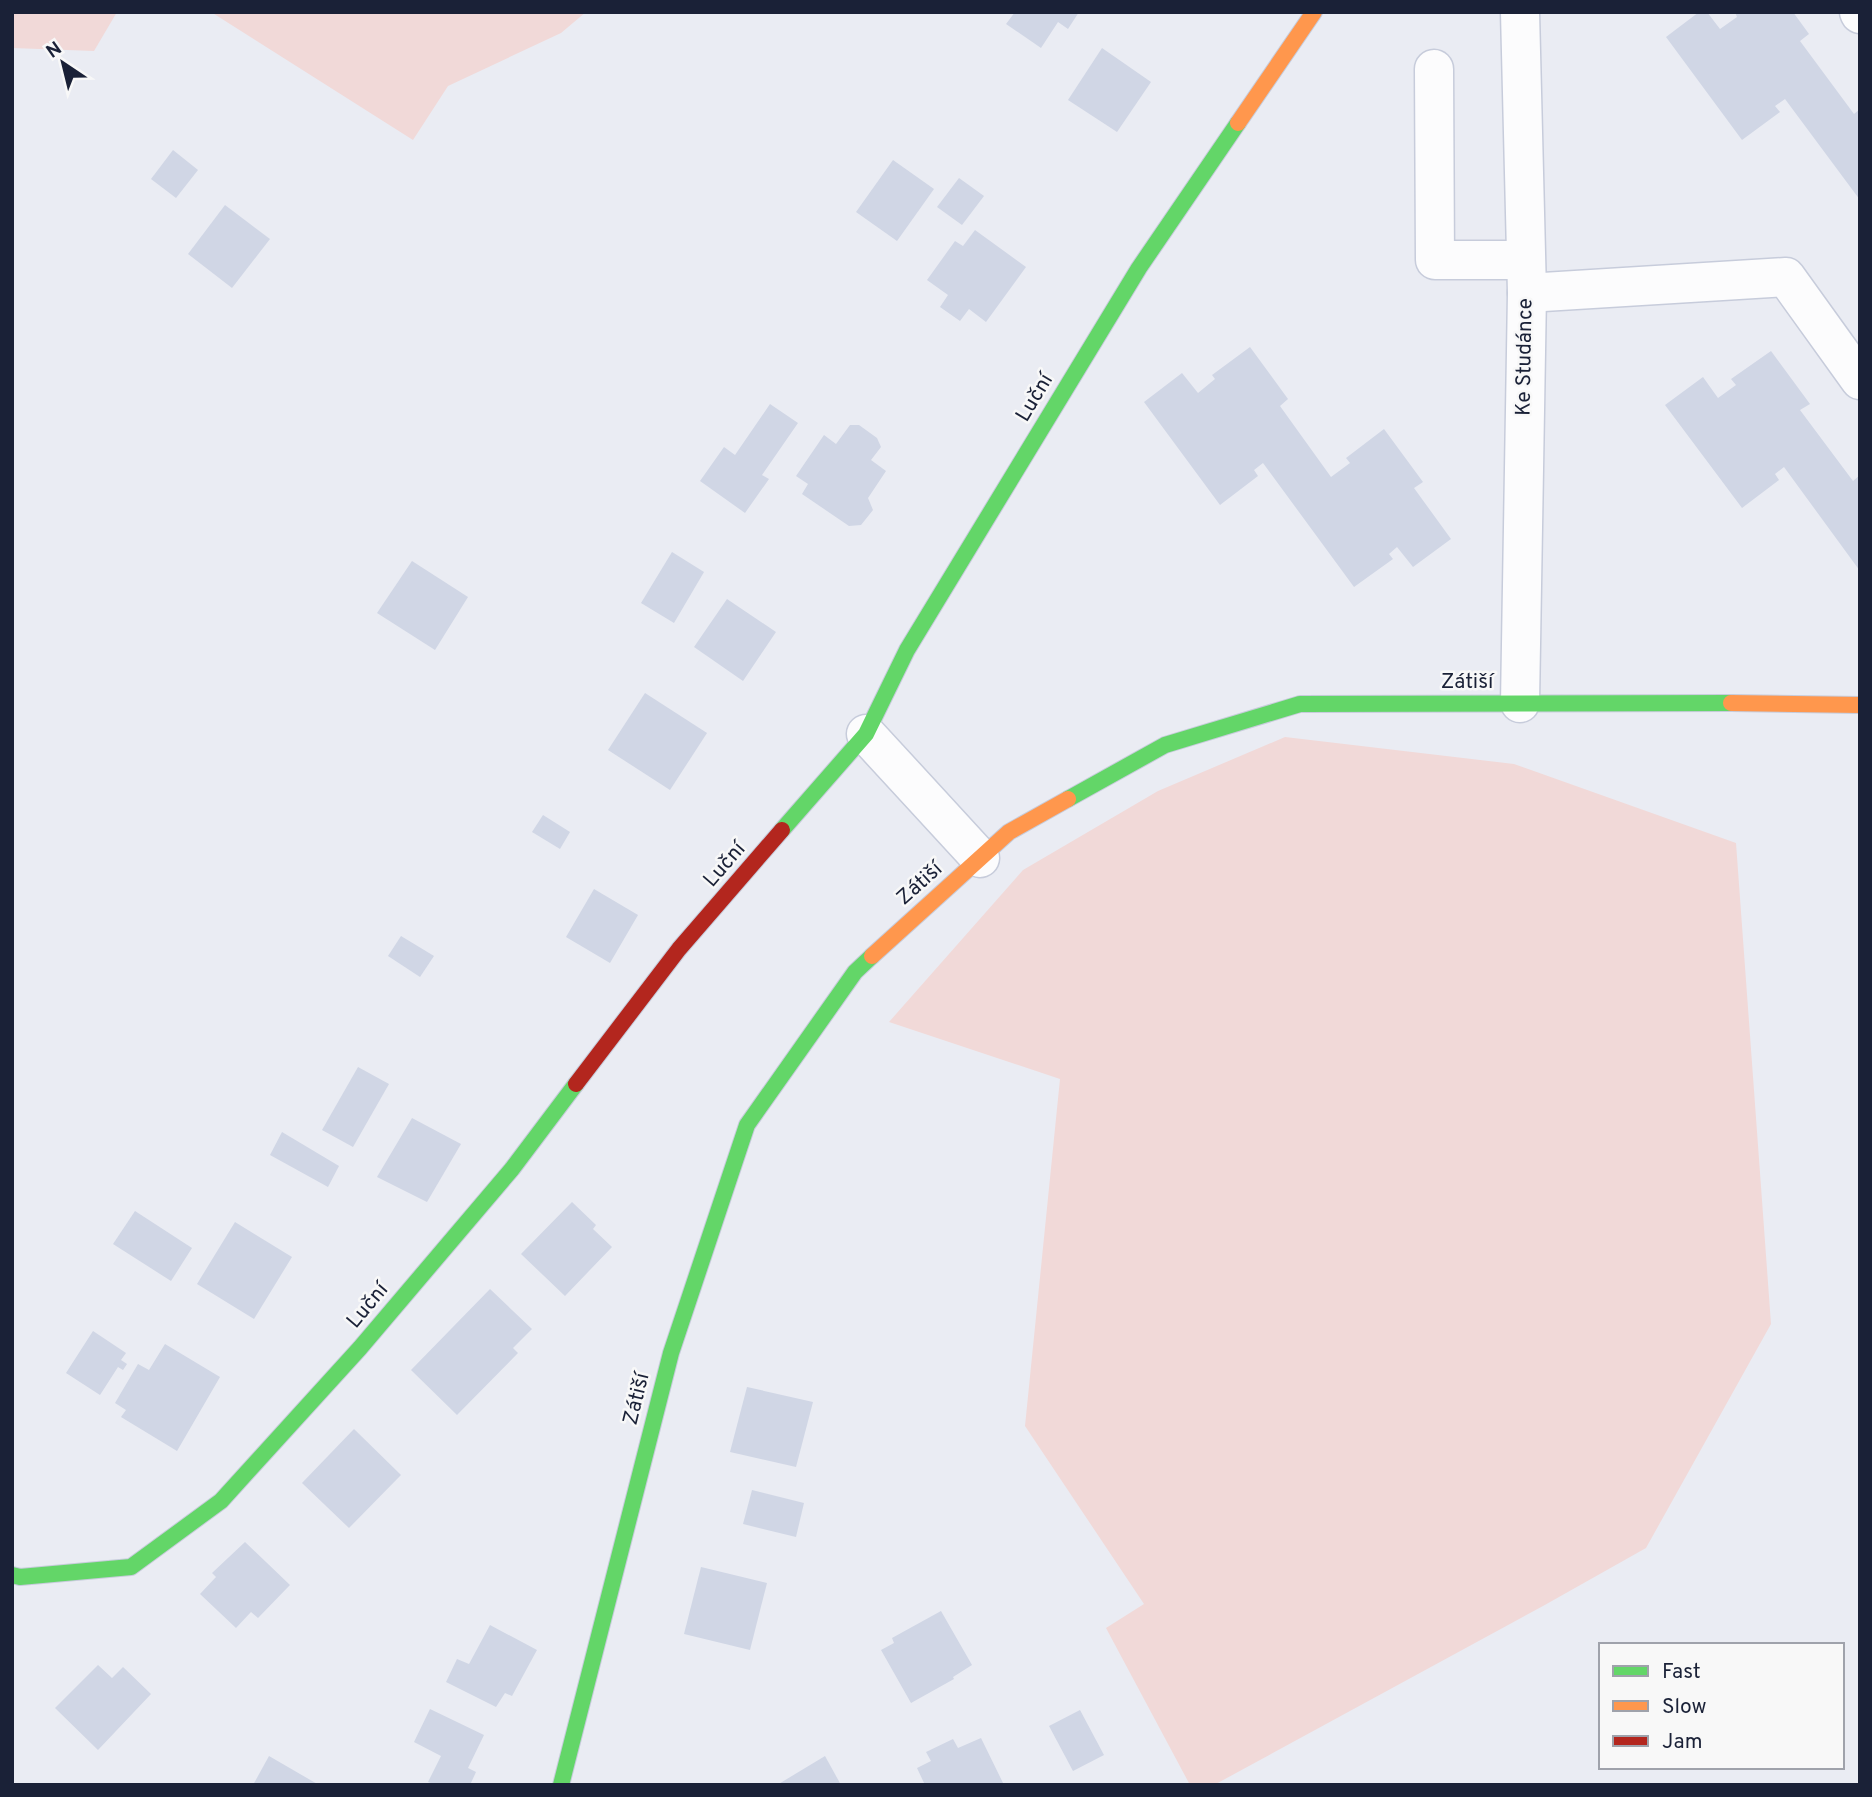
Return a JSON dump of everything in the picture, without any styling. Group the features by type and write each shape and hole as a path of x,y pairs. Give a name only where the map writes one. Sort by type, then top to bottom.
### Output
{"street":[{"name":"Luční","path":"12,1574 20,1577 131,1567 221,1501 360,1348 512,1169 679,949 866,734 907,650 1139,268 1314,12"},
{"name":"Ke Studánce","path":"1520,12 1526,276 1520,703"},
{"path":"1434,69 1435,260 1526,276 1786,277 1860,380"},
{"name":"Zátiší","path":"561,1785 671,1353 747,1125 855,972 1009,832 1165,745 1300,704 1860,705"},
{"path":"866,734 980,858"}],"shaded area":[{"path":"12,12 117,12 94,51 12,48"},
{"path":"211,12 586,12 561,33 448,86 413,140"},
{"path":"1285,737 1514,764 1736,843 1771,1324 1646,1548 1214,1785 1190,1785 1106,1628 1144,1604 1025,1426 1060,1079 889,1022 1023,870 1158,791"}],"building":[{"path":"1015,12 1079,12 1068,29 1058,22 1041,48 1006,24"},
{"path":"1699,12 1707,12 1720,29 1737,17 1735,12 1793,12 1809,34 1800,41 1854,114 1860,109 1860,200 1785,99 1775,106 1780,112 1742,140 1666,37"},
{"path":"1102,48 1151,82 1117,132 1068,100"},
{"path":"173,150 198,170 176,198 151,179"},
{"path":"893,160 934,189 897,241 856,212"},
{"path":"959,178 984,196 962,225 937,207"},
{"path":"225,205 270,239 232,288 188,254"},
{"path":"975,230 1026,267 986,322 969,309 960,321 940,307 948,295 927,280 955,241 963,246"},
{"path":"1250,347 1288,399 1280,406 1331,477 1350,463 1346,458 1384,429 1423,482 1414,488 1451,539 1413,567 1397,547 1389,554 1393,559 1354,587 1263,463 1254,470 1258,476 1220,505 1144,402 1182,373 1198,393 1215,379 1212,375"},
{"path":"1771,351 1810,404 1800,410 1853,481 1860,475 1860,571 1784,467 1775,474 1779,480 1742,508 1665,405 1703,377 1718,398 1736,385 1731,379"},
{"path":"770,404 798,423 762,475 769,479 745,513 700,481 724,447 735,455"},
{"path":"850,425 859,425 877,438 881,447 871,460 886,471 868,498 873,510 861,525 849,526 802,494 808,484 796,476 824,435 836,444"},
{"path":"672,552 704,572 674,623 641,603"},
{"path":"412,561 468,597 435,650 377,613"},
{"path":"727,599 776,632 743,681 694,647"},
{"path":"645,693 707,733 670,790 608,750"},
{"path":"543,815 570,832 560,849 532,832"},
{"path":"594,889 638,915 610,963 566,937"},
{"path":"401,936 434,956 420,977 388,956"},
{"path":"358,1067 389,1084 353,1147 322,1130"},
{"path":"412,1118 461,1144 427,1202 377,1177"},
{"path":"282,1132 339,1166 328,1187 270,1155"},
{"path":"572,1202 596,1225 593,1229 612,1247 565,1296 521,1254"},
{"path":"135,1211 192,1248 171,1281 113,1244"},
{"path":"235,1222 292,1257 254,1319 197,1284"},
{"path":"490,1289 532,1329 513,1348 518,1353 457,1415 411,1370"},
{"path":"93,1331 126,1353 121,1360 127,1364 123,1370 118,1367 100,1395 66,1373"},
{"path":"165,1344 220,1377 177,1451 121,1417 126,1410 115,1403 138,1364 149,1370"},
{"path":"747,1387 813,1402 796,1467 730,1452"},
{"path":"354,1429 401,1475 349,1528 302,1483"},
{"path":"752,1490 804,1503 796,1537 743,1524"},
{"path":"245,1542 290,1585 258,1618 251,1612 236,1628 200,1594 216,1577 212,1573"},
{"path":"701,1567 767,1583 750,1650 684,1634"},
{"path":"941,1611 972,1665 953,1677 954,1679 911,1703 881,1650 894,1643 892,1638"},
{"path":"490,1625 537,1650 512,1696 505,1693 496,1707 446,1682 457,1659 469,1664"},
{"path":"98,1665 112,1678 123,1667 151,1694 98,1750 55,1708"},
{"path":"430,1709 484,1735 468,1768 476,1772 470,1785 436,1785 428,1782 441,1756 414,1742"},
{"path":"1080,1710 1104,1755 1073,1771 1049,1726"},
{"path":"981,1738 1004,1785 925,1785 917,1768 931,1761 926,1752 953,1739 958,1748"},
{"path":"269,1756 319,1785 253,1785"},
{"path":"825,1756 841,1785 777,1785"}],"traffic: fast":[{"path":"782,830 866,734 907,650 1139,268 1238,123"},
{"path":"1068,799 1165,745 1300,704 1731,703"},
{"path":"561,1785 671,1353 747,1125 855,972 872,956"},
{"path":"12,1575 20,1577 131,1567 221,1501 360,1348 512,1169 576,1084"}],"traffic: slow":[{"path":"1238,123 1314,12"},
{"path":"1731,703 1860,705"},
{"path":"872,956 1009,832 1068,799"}],"traffic: jam":[{"path":"576,1084 679,949 782,830"}]}
